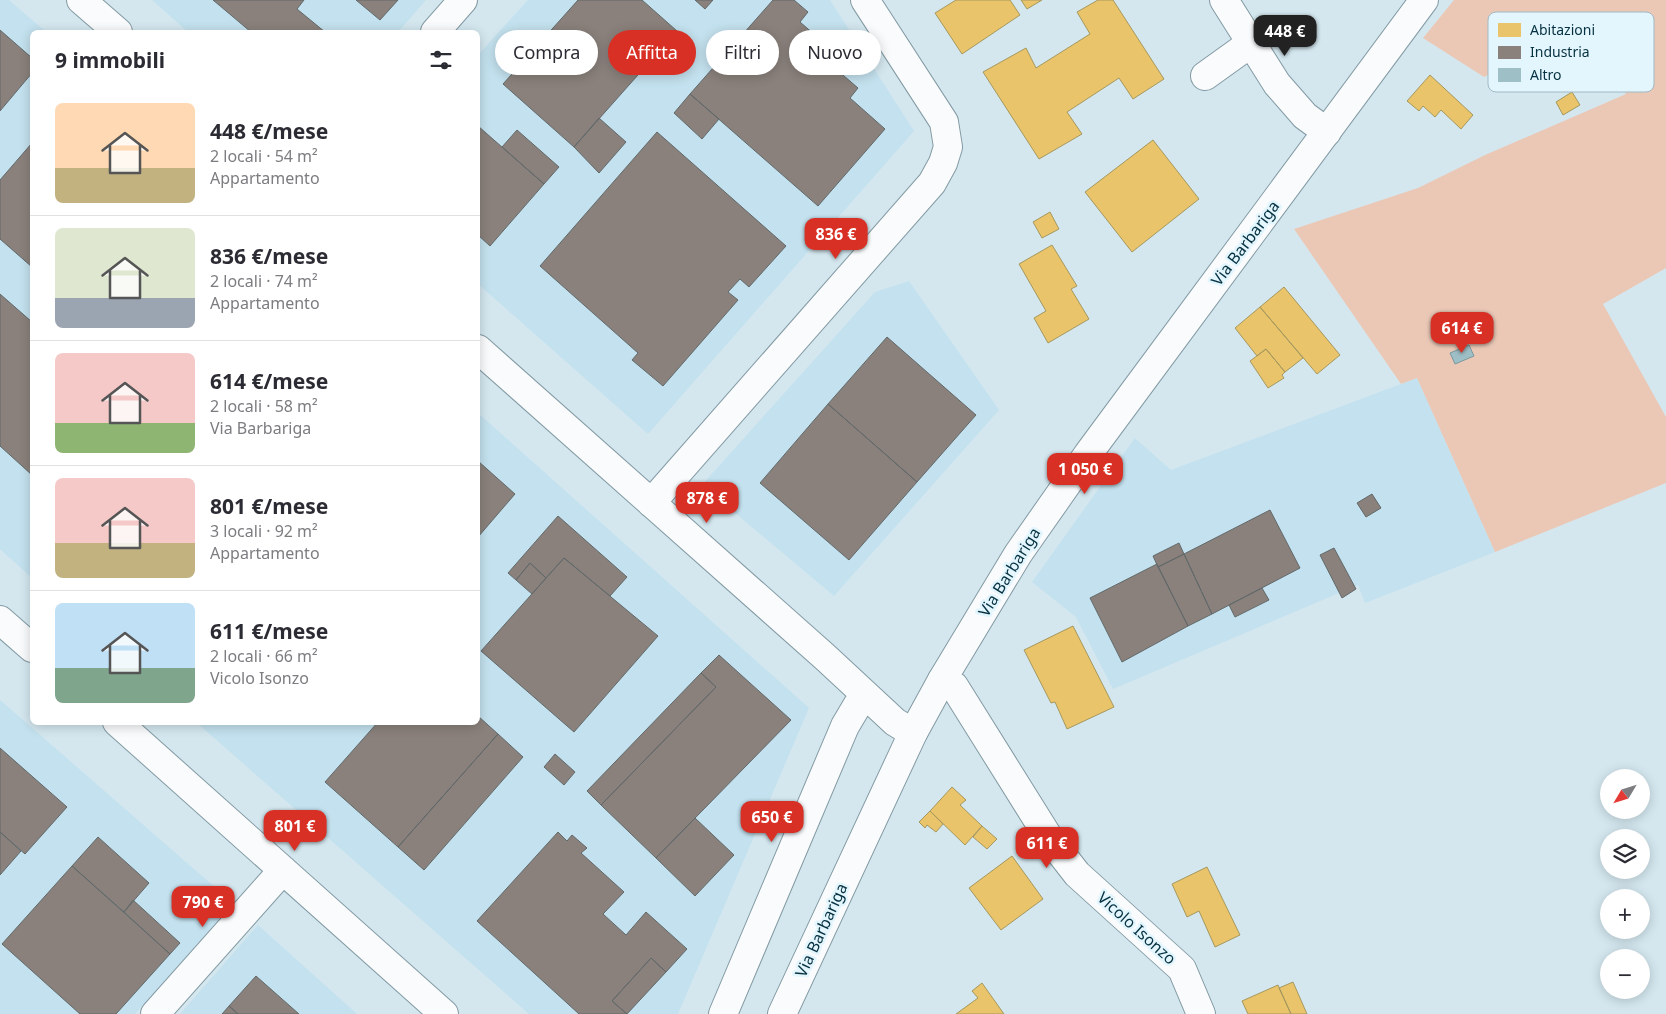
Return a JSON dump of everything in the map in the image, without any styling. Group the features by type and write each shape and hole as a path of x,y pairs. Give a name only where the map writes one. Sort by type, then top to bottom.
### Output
{"street":[{"path":"81,0 116,30"},
{"path":"436,30 463,0"},
{"path":"651,502 932,183 943,163 948,148 944,122 865,0"},
{"path":"1224,0 1277,84 1305,116 1327,132"},
{"name":"Via Barbariga","path":"782,1014 913,733 942,680 1018,554 1077,469 1424,0"},
{"path":"1205,76 1251,43"},
{"path":"480,351 825,657 895,722 913,733"},
{"path":"0,620 30,646"},
{"name":"Vicolo Isonzo","path":"942,680 954,686 1049,838 1077,874 1182,969 1201,1014"},
{"path":"723,1014 845,726 864,694"},
{"path":"120,725 444,1014"},
{"path":"155,1014 283,870"}],"shaded area":[{"path":"0,0 9,0 44,30 30,30 30,576 0,549"},
{"path":"152,0 426,0 400,30 186,30"},
{"path":"528,0 830,0 849,30 789,30 789,75 878,75 914,131 648,434 480,286 480,53 495,36 495,75 598,75 598,30 501,30"},
{"path":"1454,0 1666,0 1666,268 1603,304 1666,417 1666,483 1495,552 1417,378 1401,384 1294,229 1418,188 1485,155 1626,94 1625,92 1654,92 1654,12 1488,12 1488,75 1484,77 1423,38"},
{"path":"909,281 999,410 834,596 702,485 875,292"},
{"path":"1417,378 1495,552 1365,603 1358,585 1113,689 1076,617 1032,582 1135,438 1171,470"},
{"path":"480,415 809,708 678,1014 529,1014 199,725 480,725"},
{"path":"0,700 233,903 135,1014 0,1014"},
{"path":"258,925 357,1014 180,1014"}],"building: Abitazioni":[{"path":"956,0 1010,0 1020,15 962,54 935,13"},
{"path":"1021,0 1042,0 1027,9"},
{"path":"1098,0 1113,0 1164,79 1133,99 1119,78 1067,112 1082,134 1039,159 983,72 1026,48 1036,68 1090,34 1077,12"},
{"path":"1430,75 1473,115 1461,129 1441,110 1435,117 1423,106 1419,111 1407,101"},
{"path":"1572,92 1580,105 1563,115 1556,102"},
{"path":"1153,140 1199,199 1132,252 1085,192"},
{"path":"1050,212 1059,229 1042,238 1033,222"},
{"path":"1052,245 1077,286 1071,289 1089,319 1048,343 1034,318 1046,311 1019,264"},
{"path":"1284,287 1340,355 1317,374 1260,307"},
{"path":"1260,307 1303,358 1285,372 1266,349 1257,356 1235,328"},
{"path":"1266,349 1285,372 1282,375 1284,378 1268,388 1250,361"},
{"path":"1073,626 1114,707 1067,729 1055,702 1051,703 1024,650"},
{"path":"952,787 966,800 960,805 982,826 965,845 930,811"},
{"path":"930,811 943,824 936,832 927,825 925,828 919,822"},
{"path":"982,826 997,839 987,849 973,837"},
{"path":"1012,856 1043,899 1001,930 969,888"},
{"path":"1207,867 1240,935 1215,947 1199,911 1187,917 1172,884"},
{"path":"1293,982 1307,1014 1291,1014 1279,988"},
{"path":"982,983 1004,1014 956,1014 978,998 972,991"},
{"path":"1278,985 1291,1014 1248,1014 1242,1001"}],"building: Industria":[{"path":"213,0 304,0 297,9 323,30 249,30"},
{"path":"356,0 398,0 380,20"},
{"path":"578,0 642,0 676,30 608,30 608,75 638,75 574,147 503,84 511,75 598,75 598,30 551,30"},
{"path":"695,0 713,0 705,9"},
{"path":"773,0 794,0 808,12 800,22 809,30 789,30 789,75 843,75 858,88 850,98 885,129 818,206 690,94 707,75 779,75 779,30 747,30"},
{"path":"0,30 30,56 30,75 0,111"},
{"path":"690,94 719,119 702,139 674,113"},
{"path":"599,118 626,142 599,173 574,147"},
{"path":"480,128 544,184 490,246 480,237"},
{"path":"517,130 559,167 544,184 502,147"},
{"path":"657,132 786,246 749,287 740,279 728,292 738,300 663,386 632,360 638,353 540,266"},
{"path":"30,145 30,265 0,239 0,180"},
{"path":"0,294 30,320 30,473 0,446"},
{"path":"887,337 976,415 917,482 828,404"},
{"path":"828,404 917,482 849,560 760,483"},
{"path":"480,463 515,494 480,535"},
{"path":"1372,494 1381,508 1366,517 1357,503"},
{"path":"1270,510 1300,568 1212,614 1184,554"},
{"path":"558,516 627,577 610,596 564,558 546,578 530,563 516,580 508,573"},
{"path":"1179,543 1184,554 1158,567 1153,556"},
{"path":"1334,548 1356,589 1342,598 1320,555"},
{"path":"1184,554 1212,614 1188,626 1158,567"},
{"path":"564,558 658,636 574,732 481,651"},
{"path":"530,563 546,578 532,594 516,580"},
{"path":"1157,564 1188,626 1122,662 1090,598"},
{"path":"1262,588 1269,600 1235,617 1229,605"},
{"path":"719,655 791,720 656,858 601,805 716,687 701,673"},
{"path":"701,673 716,687 601,805 587,791"},
{"path":"480,718 498,734 398,847 325,782 375,725 480,725"},
{"path":"498,734 523,757 424,870 398,847"},
{"path":"0,748 67,807 25,854 0,832"},
{"path":"555,754 575,772 564,785 544,767"},
{"path":"695,818 734,855 695,896 656,858"},
{"path":"0,832 21,851 0,875"},
{"path":"558,832 567,841 572,835 587,848 581,853 624,892 603,914 626,935 646,912 687,949 666,972 651,958 612,1001 627,1014 579,1014 477,921"},
{"path":"98,837 149,883 124,912 72,866"},
{"path":"72,866 170,954 116,1014 80,1014 2,944"},
{"path":"133,900 180,943 170,954 124,912"},
{"path":"651,958 666,972 627,1014 612,1001"},
{"path":"256,976 299,1014 238,1014 229,1006"},
{"path":"229,1006 238,1014 222,1014"}],"building: Altro":[{"path":"1469,345 1474,356 1455,364 1450,353"}]}
